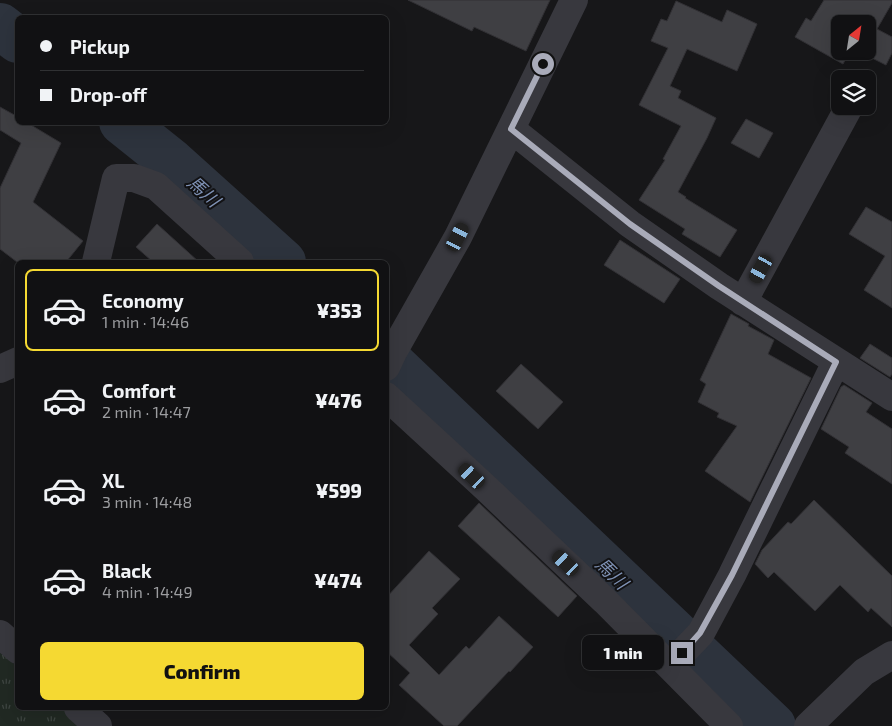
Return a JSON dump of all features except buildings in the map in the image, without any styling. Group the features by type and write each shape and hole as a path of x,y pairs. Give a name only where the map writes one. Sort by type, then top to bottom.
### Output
{"street":[{"path":"390,360 458,237 574,0"},
{"path":"743,302 845,115"},
{"path":"511,129 630,224 743,302 892,398"},
{"path":"96,260 116,178 134,178 156,186 238,260"},
{"path":"0,369 15,362"},
{"path":"675,659 700,633 732,575 836,362"},
{"path":"389,399 591,587 675,659 729,726"},
{"path":"0,634 15,647"},
{"path":"808,726 864,672 892,655"}],"green space":[{"path":"0,650 15,665 15,710 63,710 81,726 0,726"}],"waterway":[{"name":"馬川","path":"0,26 15,38"},
{"name":"馬川","path":"126,125 172,162 281,260"},
{"name":"馬川","path":"389,361 773,726"}],"route":[{"path":"543,64 511,129 630,224 719,286 836,362 732,575 700,633 682,653"}]}
